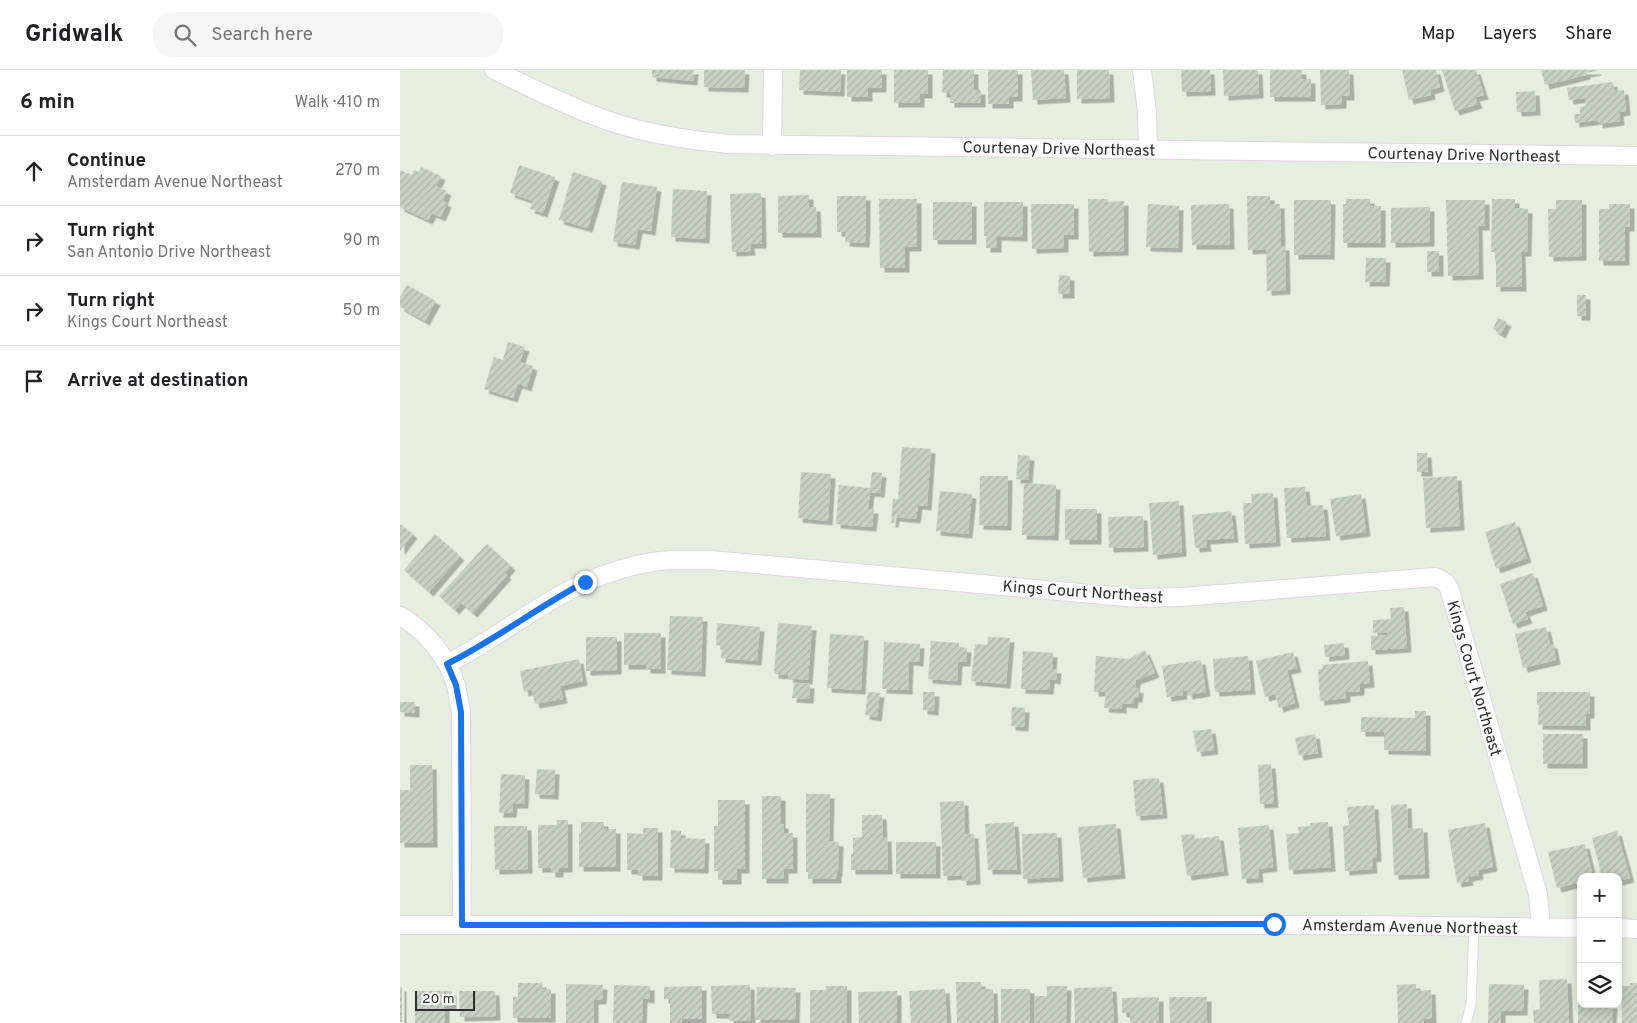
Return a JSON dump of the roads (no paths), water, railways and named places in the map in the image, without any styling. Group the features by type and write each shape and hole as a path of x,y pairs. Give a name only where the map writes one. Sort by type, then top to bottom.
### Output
{"street":[{"name":"Courtenay Drive Northeast","path":"494,70 552,99 607,120 647,132 687,140 728,144 1637,156"},
{"path":"772,146 773,70"},
{"path":"1142,70 1147,112 1148,150"},
{"name":"Kings Court Northeast","path":"447,664 585,582 627,568 670,560 710,560 1137,598 1182,597 1435,577 1445,582 1449,588 1538,894 1541,927"},
{"path":"400,616 423,633 437,648 447,664 456,685 461,712 462,925"},
{"name":"Amsterdam Avenue Northeast","path":"400,925 1356,924 1577,928"},
{"path":"1622,928 1637,929"}],"lane":[{"path":"1466,1023 1471,1005 1474,926"}]}
